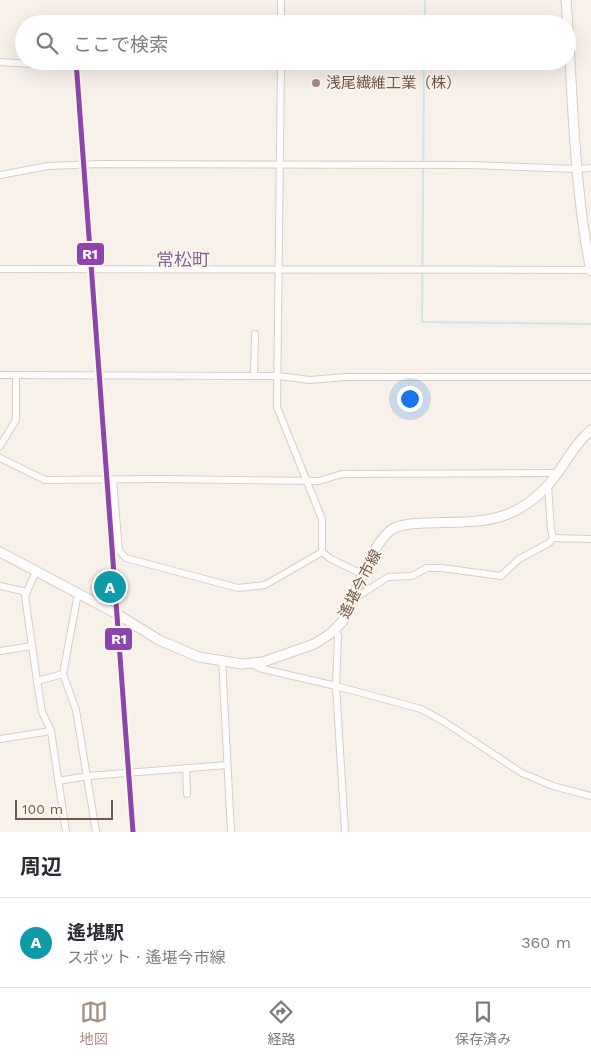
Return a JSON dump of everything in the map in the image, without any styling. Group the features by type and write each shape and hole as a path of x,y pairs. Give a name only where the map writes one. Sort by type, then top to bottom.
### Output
{"main road":[{"path":"566,0 567,15"},
{"path":"571,70 582,223 591,271"},
{"name":"遙堪今市線","path":"0,552 78,593 166,644 200,657 253,664 264,662 314,644 335,630 343,620 376,549 391,530 400,526 425,522 482,522 499,519 528,503 548,485 574,448 591,430"}],"street":[{"path":"281,0 281,15"},
{"path":"0,62 15,63"},
{"path":"281,70 277,408 322,519 322,552"},
{"path":"0,175 48,166 99,164 280,166 470,165 591,168"},
{"path":"0,269 591,271"},
{"path":"254,376 255,334"},
{"path":"0,375 278,376 310,380 346,377 591,377"},
{"path":"0,446 16,420 16,375"},
{"path":"0,458 45,480 308,482 319,481 342,474 557,474"},
{"path":"113,480 118,551 126,558 238,588 266,585 322,552"},
{"path":"548,485 553,538"},
{"path":"553,538 591,539"},
{"path":"355,596 360,595 388,577 412,576 427,568 442,568 502,576 519,559 549,543 553,538"},
{"path":"322,552 331,559 364,575"},
{"path":"36,571 25,596 42,712 51,731 66,832"},
{"path":"0,586 27,592"},
{"path":"78,593 63,674 76,710 96,832"},
{"path":"335,630 338,635 336,686 345,832"},
{"path":"0,651 32,646"},
{"path":"222,660 231,832"},
{"path":"253,664 259,668 421,709 522,773 553,786 591,796"},
{"path":"37,681 63,674"},
{"path":"0,739 51,731"},
{"path":"58,781 88,776 226,764"},
{"path":"186,768 187,794"}],"waterway":[{"path":"425,0 425,15"},
{"path":"424,70 422,322 591,324"}],"transit line":[{"name":"R1","path":"77,70 133,832"}],"place":[{"name":"浅尾繊維工業（株）","path":"316,83"},
{"name":"遙堪駅","path":"110,587"}],"district":[{"name":"常松町","path":"183,259"}]}
